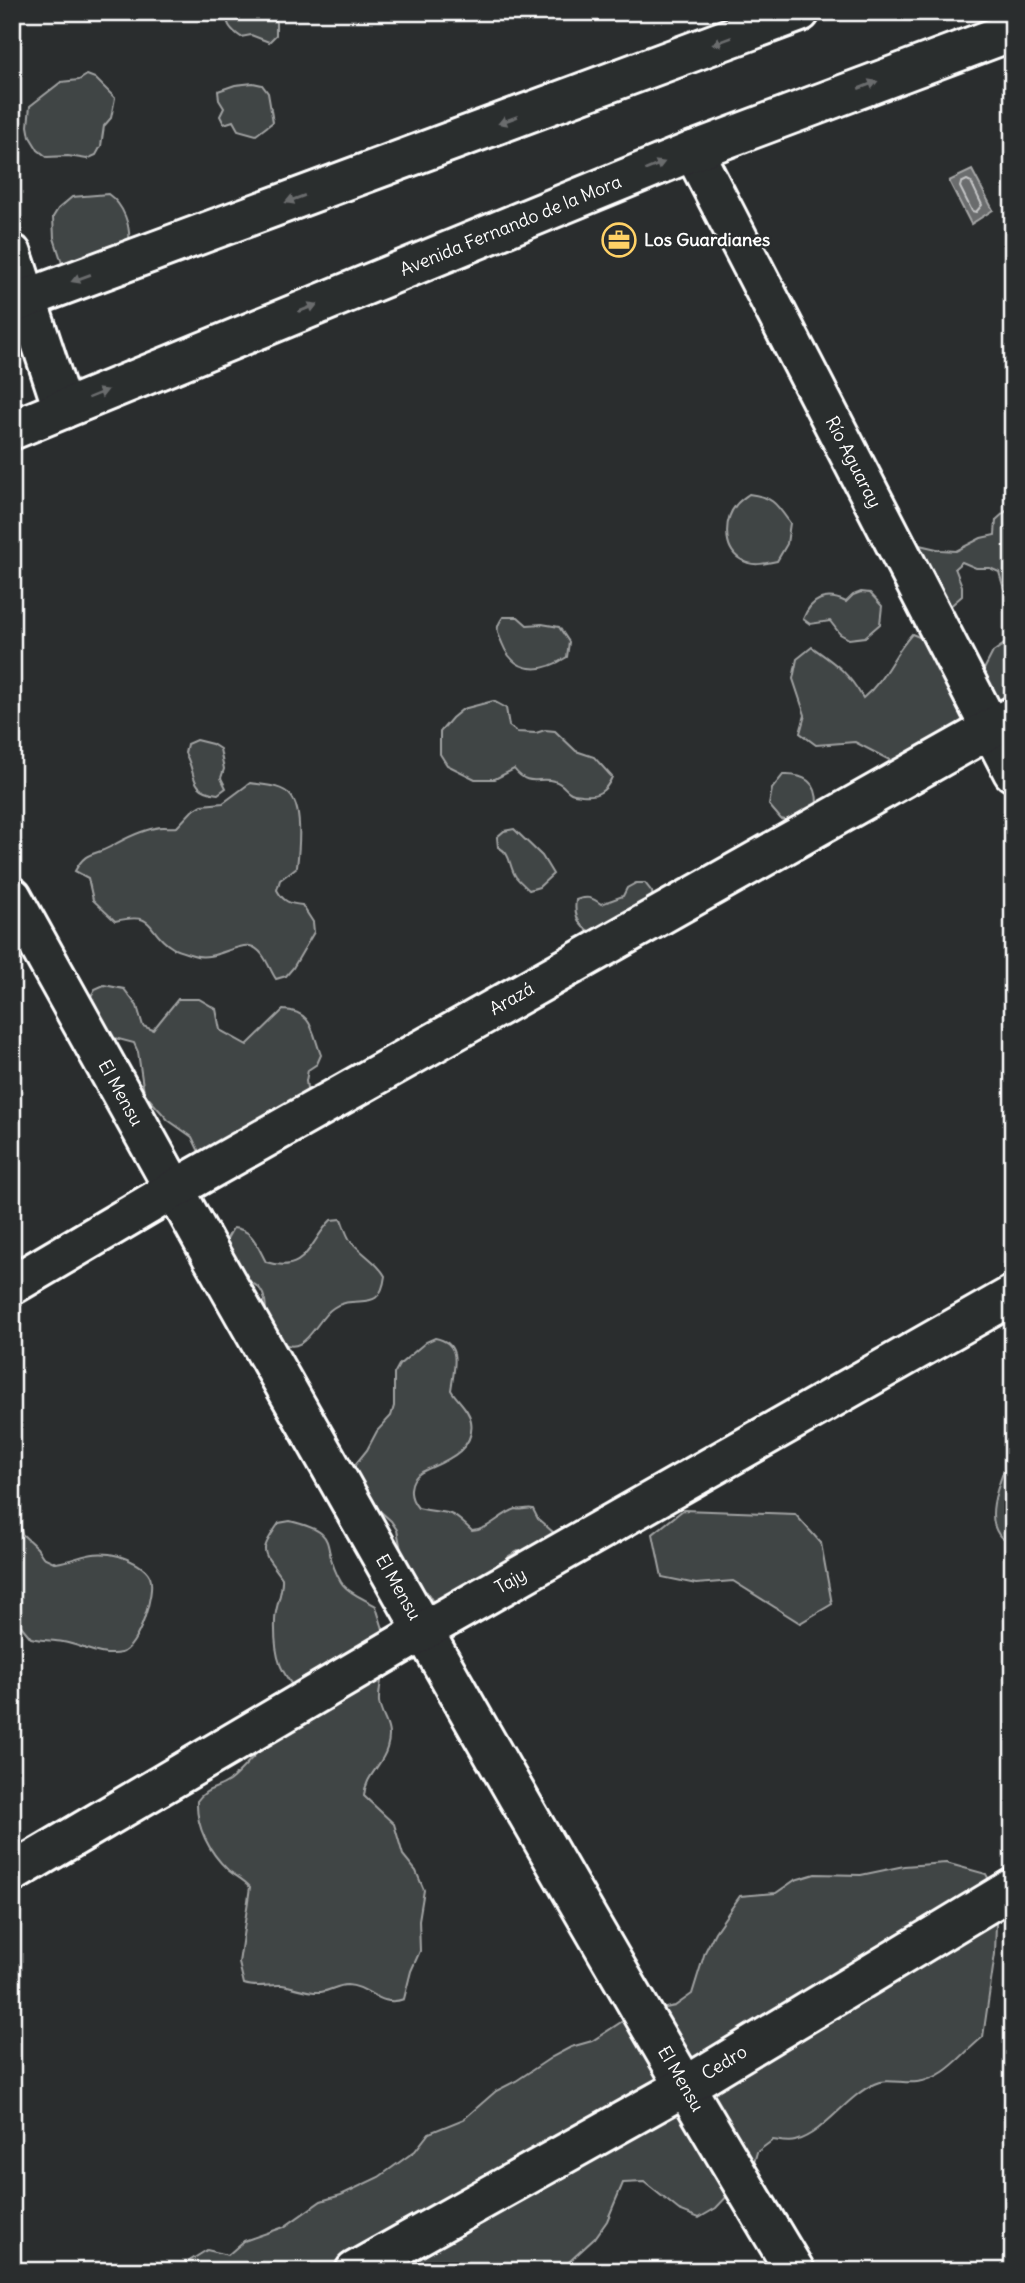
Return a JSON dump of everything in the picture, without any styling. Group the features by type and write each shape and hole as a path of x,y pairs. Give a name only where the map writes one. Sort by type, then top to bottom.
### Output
{"street":[{"path":"20,301 790,14"},
{"name":"Avenida Fernando de la Mora","path":"12,430 693,151 1013,31"},
{"name":"Río Aguaray","path":"693,151 1001,722 1013,772"},
{"path":"12,254 20,301 63,409"},
{"name":"Arazá","path":"12,1285 173,1190 1001,722"},
{"name":"El Mensu","path":"12,897 173,1190 423,1631 684,2087 795,2271"},
{"name":"Tajy","path":"12,1873 423,1631 1013,1294"},
{"name":"Cedro","path":"355,2271 684,2087 1013,1888"}],"shaded area":[{"path":"227,12 276,12 276,35 269,42 251,35 241,37 230,27"},
{"path":"87,75 95,78 115,98 111,118 104,126 101,146 96,155 87,159 47,157 38,150 30,137 30,106 61,82 79,80"},
{"path":"253,83 262,85 268,93 273,122 256,135 238,130 233,121 224,124 220,116 224,108 218,91"},
{"path":"108,194 125,216 129,245 63,266 54,238 53,217 58,209 72,197"},
{"path":"749,494 773,502 790,523 787,544 777,561 749,563 734,554 728,541 728,525 732,511"},
{"path":"1006,511 1013,515 1013,598 1004,589 999,572 990,568 976,568 962,562 955,568 962,586 962,596 947,609 915,544 956,551 981,538 995,535 996,520"},
{"path":"861,592 870,593 882,606 880,624 865,637 849,639 840,634 830,621 810,624 803,619 810,606 820,599 832,598 846,602"},
{"path":"503,617 518,617 527,625 559,627 569,642 567,657 538,668 521,666 507,653 499,635 498,627"},
{"path":"912,634 931,642 963,664 964,730 905,768 855,742 816,745 800,733 805,715 793,679 797,659 812,647 841,669 863,698 878,683"},
{"path":"1013,638 1013,721 976,685 993,652"},
{"path":"493,701 506,708 509,726 517,732 555,731 576,751 594,757 612,777 607,786 597,794 575,794 554,781 524,778 514,769 495,779 475,779 447,765 440,754 440,732 463,709"},
{"path":"196,740 220,749 224,769 221,778 226,788 218,794 202,789 195,780 185,753 187,744"},
{"path":"783,775 797,776 808,781 817,797 817,805 794,822 781,819 769,805 772,789"},
{"path":"250,783 283,790 295,802 299,830 297,867 280,880 277,890 287,901 302,905 313,922 314,932 293,968 286,976 276,979 263,955 250,946 201,956 173,948 145,921 115,921 93,900 88,878 75,871 83,860 91,855 143,831 158,827 177,827 192,811 202,805 223,803"},
{"path":"514,829 542,856 553,874 539,887 529,890 520,882 506,853 498,847 497,837 504,831"},
{"path":"636,883 645,883 652,892 653,901 599,934 583,927 577,918 576,900 589,898 601,904 623,896 627,888"},
{"path":"104,985 124,989 137,1006 143,1026 153,1030 178,999 199,999 216,1009 220,1030 247,1045 283,1010 300,1014 310,1024 321,1055 317,1064 308,1070 306,1081 309,1102 201,1156 192,1137 168,1120 144,1093 138,1052 134,1043 103,1035 90,998 95,989"},
{"path":"341,1219 350,1240 385,1276 382,1288 373,1299 333,1308 302,1342 294,1346 286,1345 270,1334 266,1322 265,1301 260,1289 232,1273 224,1244 233,1228 240,1229 254,1239 266,1262 290,1264 306,1254 331,1220"},
{"path":"435,1338 450,1345 453,1351 455,1365 451,1390 468,1412 471,1432 468,1441 456,1454 417,1475 411,1489 415,1504 418,1508 452,1514 472,1531 484,1528 516,1509 533,1509 538,1519 554,1533 554,1544 538,1557 518,1551 509,1556 499,1575 438,1610 427,1592 418,1587 401,1550 397,1530 391,1521 361,1494 352,1475 354,1466 377,1431 391,1416 394,1406 394,1374 399,1365 426,1342"},
{"path":"1013,1457 1013,1544 1000,1536 995,1527 993,1507 1008,1459"},
{"path":"12,1493 22,1534 43,1557 56,1563 93,1554 109,1554 132,1561 148,1573 151,1584 148,1607 134,1642 127,1649 121,1653 106,1654 63,1642 31,1638 12,1615"},
{"path":"683,1510 795,1514 821,1543 832,1604 800,1623 733,1581 696,1584 662,1577 653,1534"},
{"path":"290,1521 307,1526 324,1536 341,1582 352,1593 376,1606 385,1638 386,1655 379,1702 389,1740 385,1754 367,1783 364,1796 394,1824 403,1855 416,1871 424,1890 419,1920 420,1951 411,1971 404,1999 388,2001 347,1985 316,1992 282,1985 244,1984 239,1963 250,1887 228,1870 215,1855 201,1830 197,1801 201,1796 229,1781 256,1754 302,1723 304,1701 284,1673 277,1656 275,1615 282,1578 265,1552 265,1547 279,1523"},
{"path":"946,1863 986,1874 997,1894 995,1954 983,2037 937,2076 917,2082 884,2081 874,2084 806,2137 793,2142 773,2140 757,2152 752,2170 716,2208 699,2218 679,2210 644,2182 623,2183 607,2221 595,2238 559,2271 178,2271 207,2250 228,2255 244,2241 284,2227 321,2201 341,2195 379,2177 415,2151 429,2133 464,2119 496,2091 552,2057 571,2047 592,2041 632,2015 675,2006 692,1994 705,1952 715,1932 740,1896 776,1893 795,1880 815,1874 861,1875 904,1866"}],"water":[{"path":"972,170 993,210 971,224 949,181"}],"place":[{"name":"Los Guardianes","path":"619,240"}]}
